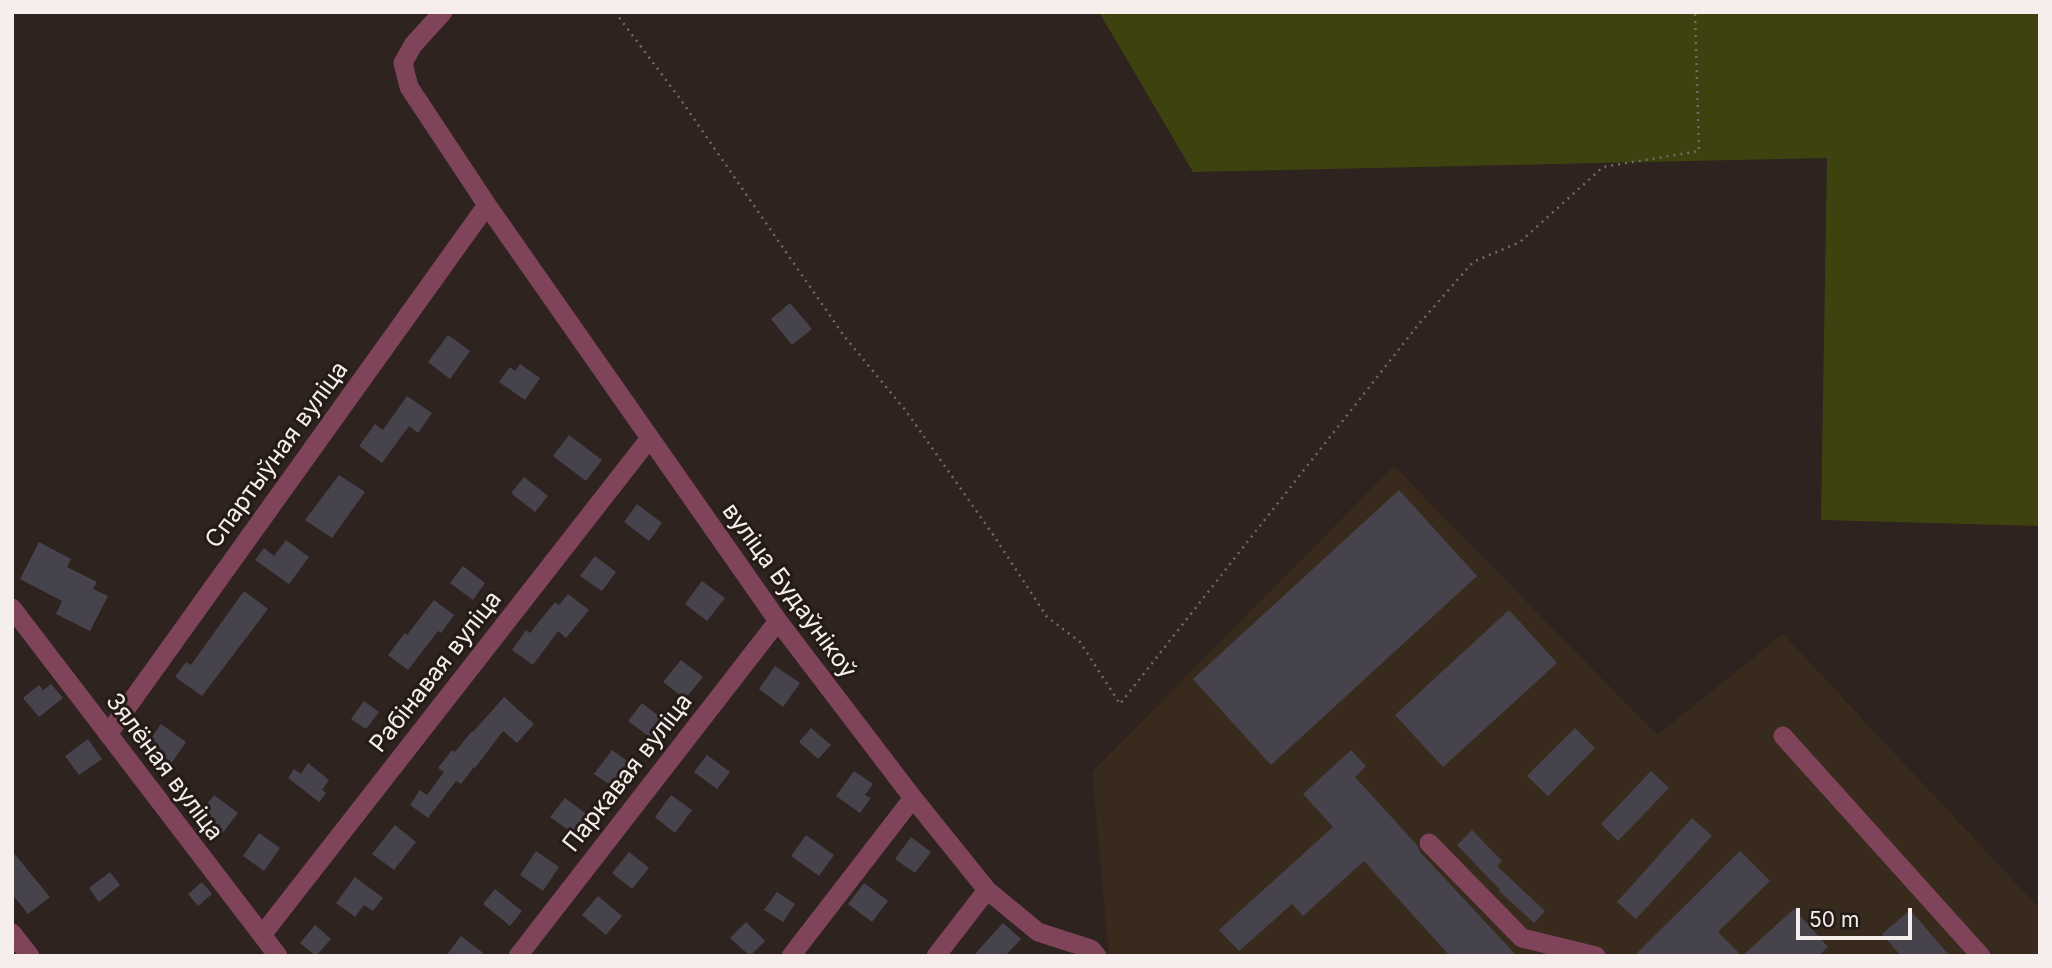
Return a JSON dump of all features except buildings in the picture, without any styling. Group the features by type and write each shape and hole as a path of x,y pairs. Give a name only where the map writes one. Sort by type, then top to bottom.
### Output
{"street":[{"name":"вуліца Будаўнікоў","path":"443,12 413,45 403,63 409,87 487,205 778,621 987,890 1038,932 1091,949 1097,956"},
{"name":"Спартыўная вуліца","path":"108,734 487,205"},
{"name":"Рабінавая вуліца","path":"262,935 650,438"},
{"name":"Зялёная вуліца","path":"12,608 278,956"},
{"name":"Паркавая вуліца","path":"518,956 778,621"},
{"path":"1783,737 1981,956"},
{"path":"791,956 913,798"},
{"path":"1429,843 1522,938 1596,956"},
{"path":"936,956 987,890"},
{"path":"12,933 30,956"}],"path":[{"path":"615,12 697,121 844,336 906,411 1047,617 1080,642 1120,704 1418,325 1473,262 1520,242 1604,167 1699,151 1695,12"}],"shaded area":[{"path":"1394,466 1657,735 1783,634 2040,909 2040,956 1109,956 1092,772"}],"green space":[{"path":"1099,12 2040,12 2040,526 1821,520 1827,158 1193,172"}]}
